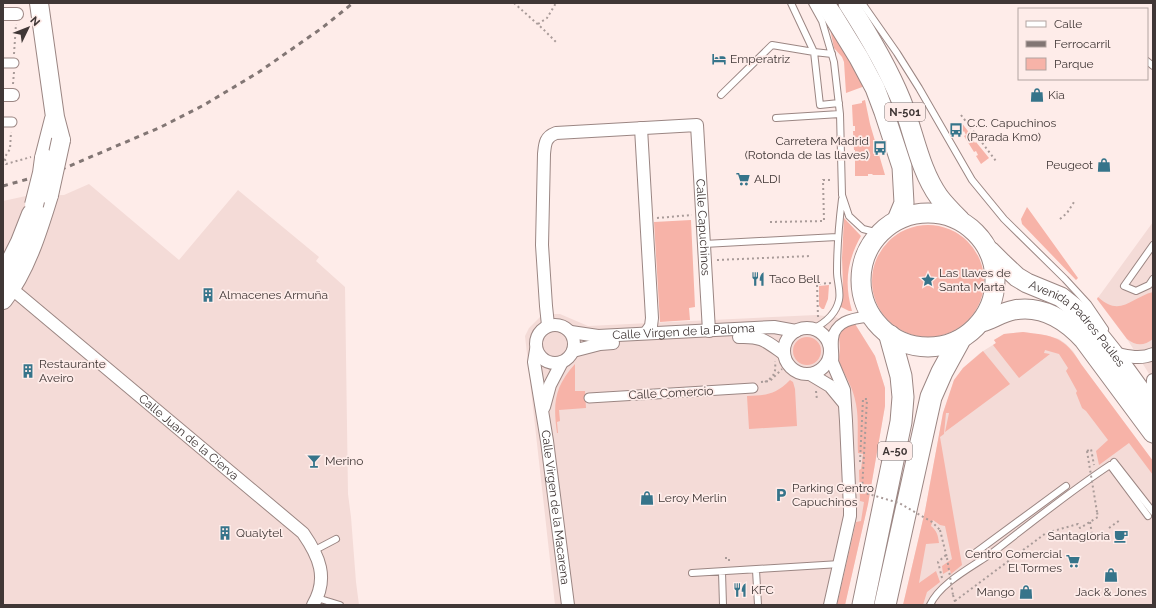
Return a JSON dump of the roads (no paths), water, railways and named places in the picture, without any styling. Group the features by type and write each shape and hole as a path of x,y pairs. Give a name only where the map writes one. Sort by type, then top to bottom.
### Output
{"highway":[{"name":"N-501","path":"824,3 859,58 875,88 884,112 902,167 904,203 898,220"},
{"name":"N-501","path":"848,3 875,46 899,96 921,160 930,180 939,197 960,220"},
{"path":"929,212 945,214 960,220 977,233 989,250 995,268 996,287 991,306 982,322 972,333 959,341 942,347 924,348 906,344 890,336 871,316 863,298 861,280 863,263 869,247 879,233 888,226 913,214 929,212"},
{"name":"Avenida Padres Paúles","path":"989,250 1002,263 1027,283 1061,297 1081,313 1113,353 1152,407"},
{"name":"Avenida Padres Paúles","path":"982,322 1014,310 1032,310 1046,313 1060,319 1072,327 1084,340 1153,433"},
{"name":"A-50","path":"863,605 901,422 903,403 901,376 890,336"},
{"name":"A-50","path":"885,605 931,397 942,372 959,341"},
{"path":"856,605 871,565"}],"main road":[{"path":"7,286 32,248 49,195 60,140 55,117 39,3"},
{"path":"7,286 20,242 34,206 40,157 55,117"}],"street":[{"path":"3,14 17,14"},
{"path":"3,63 14,63"},
{"name":"Calle Capuchinos","path":"641,128 697,125 709,331"},
{"path":"548,325 542,245 545,143 549,136 556,134 641,128 652,318 651,326 646,333"},
{"name":"Calle Juan de la Cierva","path":"7,286 23,287 40,313"},
{"name":"Calle Juan de la Cierva","path":"7,286 303,533 314,550 321,572 320,585 315,601"},
{"path":"830,605 850,516 844,390 832,362 828,342 816,323 796,331 789,337 779,356 800,374 819,372 826,365 832,362"},
{"path":"557,324 565,327 571,332 574,341 573,351 569,358 562,362 552,363 542,359 536,350 535,343 537,335 542,329 548,325 557,324"},
{"name":"Calle Virgen de la Paloma","path":"571,332 598,336 774,327 796,331"},
{"name":"Calle Virgen de la Paloma","path":"573,351 600,344 754,336 766,340 779,356"},
{"name":"Calle Virgen de la Macarena","path":"536,350 534,362 536,380 543,410 568,605"},
{"path":"1113,353 1139,358 1148,357 1153,354"},
{"name":"Calle Virgen de la Macarena","path":"543,410 550,385 562,362"},
{"path":"810,374 830,386 844,403"},
{"path":"1152,407 1153,380"},
{"name":"Calle Comercio","path":"590,398 753,388"}],"lane":[{"path":"791,3 814,52 820,105 839,103"},
{"path":"812,3 822,21 832,54 838,84 842,195 837,237 837,275 839,300 828,319 820,326 816,323"},
{"path":"862,3 897,53 919,88 972,180 1004,219 1088,304 1106,330 1113,353"},
{"path":"721,95 772,45 832,54"},
{"path":"776,118 840,114"},
{"path":"842,195 849,216 863,229 879,233"},
{"path":"704,244 837,237"},
{"path":"1153,245 1124,286 1136,292 1149,285 1153,279"},
{"path":"828,342 834,328 845,319 855,316 871,316"},
{"path":"832,362 836,350 834,341 837,331 847,323 871,316"},
{"path":"930,605 933,597 949,583 1112,464 1150,514"},
{"path":"974,553 1066,486"},
{"path":"314,550 336,539"},
{"path":"692,574 840,564"},
{"path":"756,570 758,605"},
{"path":"722,572 723,605"},
{"path":"315,601 340,605"}],"railway":[{"path":"3,186 60,170 161,127 204,105 259,72 322,28 353,3"}],"place":[{"name":"Emperatriz","path":"719,59"},
{"name":"Kia","path":"1037,95"},
{"name":"C.C. Capuchinos (Parada Km0)","path":"956,130"},
{"name":"Carretera Madrid (Rotonda de las llaves)","path":"880,148"},
{"name":"Peugeot","path":"1104,165"},
{"name":"ALDI","path":"743,179"},
{"name":"Taco Bell","path":"758,279"},
{"name":"Las llaves de Santa Marta","path":"928,280"},
{"name":"Almacenes Armuña","path":"208,295"},
{"name":"Restaurante Aveiro","path":"28,371"},
{"name":"Merino","path":"314,461"},
{"name":"Parking Centro Capuchinos","path":"781,495"},
{"name":"Leroy Merlin","path":"647,498"},
{"name":"Qualytel","path":"225,533"},
{"name":"Santagloria","path":"1121,536"},
{"name":"Centro Comercial El Tormes","path":"1073,561"},
{"name":"Jack & Jones","path":"1111,575"},
{"name":"KFC","path":"740,590"},
{"name":"Mango","path":"1026,592"}]}
